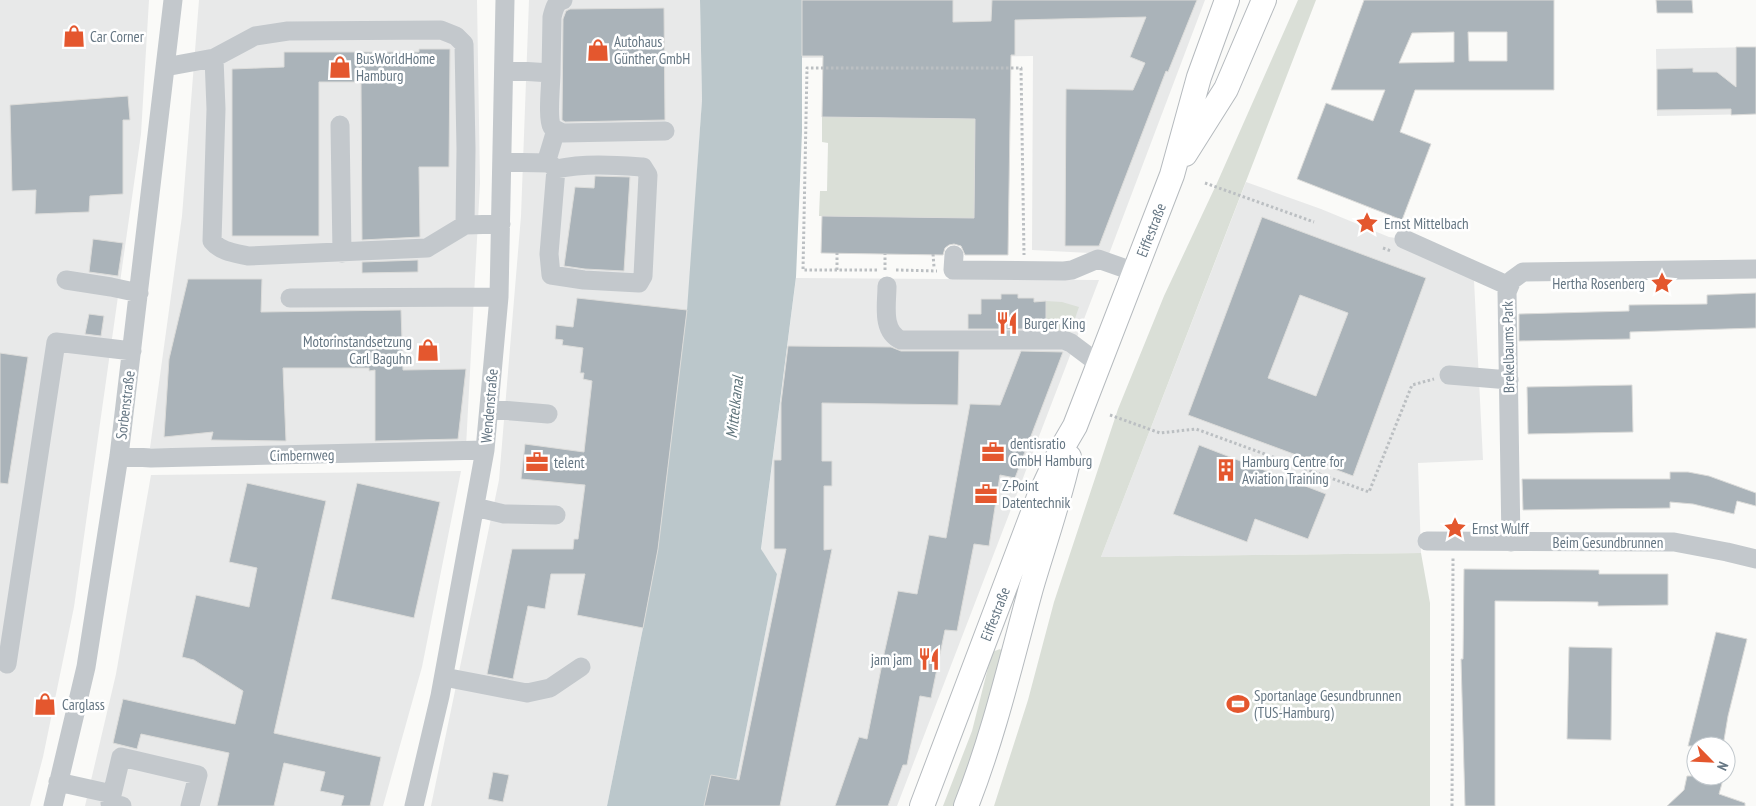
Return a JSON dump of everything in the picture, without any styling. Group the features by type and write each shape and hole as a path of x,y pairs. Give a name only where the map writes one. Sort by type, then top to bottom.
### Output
{"main road":[{"name":"Eiffestraße","path":"922,806 1039,497 1061,450 1075,426 1172,175 1199,77 1227,0"},
{"name":"Eiffestraße","path":"1172,175 1226,89 1264,0"},
{"name":"Eiffestraße","path":"966,806 1007,680 1064,480 1075,426"}],"street":[{"name":"Sorbenstraße","path":"53,806 86,666 119,456 173,0"},
{"name":"Wendenstraße","path":"414,806 444,677 485,450 499,297 505,0"},
{"path":"563,0 554,8 552,17 550,118 552,126 563,133 665,131"},
{"path":"165,67 214,58 256,36 288,31 441,30 456,36 464,44 465,225"},
{"path":"214,58 216,109 212,241 217,246 227,251 248,256 427,248 465,225 501,224"},
{"path":"504,70 551,73"},
{"path":"340,125 342,253"},
{"path":"502,162 551,166 598,164 643,167 648,175 643,276 639,283 584,280 551,275 549,254 556,188 551,166 556,130"},
{"path":"1404,239 1509,286"},
{"path":"953,262 1024,270 1064,271 1072,270 1098,259 1135,272"},
{"name":"Brekelbaums Park","path":"1511,542 1507,292 1512,280 1523,272 1756,269"},
{"path":"886,278 888,327 892,335 900,340 1064,340 1099,364"},
{"path":"66,280 138,293"},
{"path":"290,298 499,297"},
{"path":"7,664 56,342 132,351"},
{"path":"1449,375 1509,380"},
{"path":"489,409 548,414"},
{"name":"Cimbernweg","path":"119,456 151,458 485,450"},
{"path":"474,507 504,514 556,515"},
{"name":"Beim Gesundbrunnen","path":"1428,541 1674,542 1756,559"},
{"path":"444,677 527,693 550,688 581,667"},
{"path":"58,782 117,800 121,757 198,775 190,806"}],"path":[{"path":"953,262 934,271 886,278 837,270 804,270 807,68 1021,68 1024,270"},
{"path":"1205,183 1314,222"},
{"path":"837,253 837,270"},
{"path":"885,254 886,278"},
{"path":"933,254 934,271"},
{"path":"1110,415 1160,433 1196,429 1369,492 1412,385 1449,375"},
{"path":"1452,806 1453,566"}],"shaded area":[{"path":"0,0 149,0 141,134 74,607 43,757 30,806 0,806"},
{"path":"199,0 477,0 480,183 466,447 150,448 182,216"},
{"path":"529,0 700,0 702,100 689,293 678,395 658,549 607,806 431,806 499,480 521,216"},
{"path":"802,0 1205,0 1109,254 1032,250 1033,56 802,58"},
{"name":"Sportanlage Gesundbrunnen (TUS-Hamburg)","path":"1298,0 1316,0 1101,557 1421,553 1430,603 1430,806 994,806 1028,700 1054,602 1118,409 1164,296 1217,183"},
{"path":"1756,47 1756,114 1657,116 1656,49"},
{"path":"822,117 975,119 974,218 819,216 820,191 827,191 828,143 822,142"},
{"path":"1246,182 1321,209 1389,237 1430,243 1474,280 1483,460 1418,463 1421,553 1101,557"},
{"path":"796,278 1099,280 897,806 731,806 777,574 761,550"},
{"path":"1046,301 1062,302 1079,307 1070,333 1046,333"},
{"path":"461,471 422,667 383,806 85,806 116,674 151,475"},
{"path":"1000,649 1003,652 979,736 954,806 943,806 972,731 992,652"}],"water":[{"name":"Mittelkanal","path":"700,0 802,0 802,132 796,277 761,549 777,574 731,806 607,806 658,549 687,310 702,100"}],"building":[{"path":"802,0 953,0 953,22 991,21 992,0 1197,0 1168,72 1166,71 1099,246 1065,246 1066,89 1133,90 1145,63 1130,57 1146,17 1015,20 1015,55 1011,55 1008,255 965,255 961,246 954,244 945,248 943,255 821,253 822,216 974,218 975,119 822,117 823,56 802,56"},
{"path":"1364,0 1554,0 1554,90 1415,90 1400,132 1431,144 1402,220 1297,179 1326,103 1373,121 1385,90 1331,90","holes":["1454,32 1454,62 1399,63 1412,33","1468,32 1507,32 1507,61 1469,61"]},
{"path":"1656,0 1692,0 1693,13 1657,13"},
{"path":"664,8 665,120 565,122 562,120 563,19 566,11 570,9"},
{"path":"1736,47 1756,47 1756,114 1731,115 1731,109 1657,110 1657,69 1693,68 1693,72 1717,72 1736,87"},
{"path":"419,49 450,49 449,167 419,167 420,237 362,240 361,82 319,82 319,236 232,236 232,69 284,67 284,52 419,52"},
{"path":"128,96 130,120 123,120 123,194 90,196 89,212 35,214 36,190 12,191 10,105"},
{"path":"595,176 630,177 624,271 564,266 575,187 594,188"},
{"path":"1262,217 1426,278 1353,476 1188,415","holes":["1300,295 1348,313 1316,396 1268,378"]},
{"path":"93,239 123,243 118,276 89,272"},
{"path":"418,260 418,272 362,273 362,262"},
{"path":"188,279 262,279 261,312 401,310 403,370 466,369 458,439 375,441 375,370 369,371 369,368 283,368 286,441 211,440 213,432 164,437 169,359"},
{"path":"1756,293 1756,328 1630,332 1630,339 1519,341 1519,314 1629,311 1629,305 1707,304 1707,295"},
{"name":"Burger King","path":"1001,294 1018,294 1018,298 1034,298 1034,302 1046,301 1046,329 968,329 968,314 981,314 981,299 1001,299"},
{"path":"577,298 687,310 658,549 643,628 577,615 585,574 551,574 545,609 528,606 513,679 487,674 512,549 573,549 574,539 578,539 585,485 521,479 525,444 584,452 592,381 583,379 584,373 580,373 583,348 562,345 563,340 555,339 556,325 573,327"},
{"path":"89,314 104,316 101,336 85,334"},
{"path":"788,346 891,347 901,351 959,351 958,405 822,403 822,461 832,461 832,486 824,486 824,550 832,549 780,806 704,806 711,775 739,780 786,549 774,549 774,460 781,460 781,403"},
{"path":"1021,351 1063,352 1015,478 1000,475 989,546 974,544 957,631 945,630 931,698 920,696 907,765 903,765 888,806 835,806 859,737 867,739 898,591 917,594 929,535 946,538 970,404 1000,405"},
{"path":"0,353 28,357 8,484 0,483"},
{"path":"1632,385 1633,432 1528,434 1527,387"},
{"name":"Hamburg Centre for Aviation Training","path":"1199,445 1326,494 1308,539 1255,519 1247,542 1173,514"},
{"path":"1670,472 1688,472 1709,476 1756,493 1756,506 1737,501 1734,514 1693,504 1670,502 1670,508 1523,510 1522,479 1670,479"},
{"path":"247,483 326,501 274,733 381,757 370,806 341,806 344,796 320,791 325,772 284,763 274,806 217,806 229,753 141,734 137,749 113,743 123,699 235,724 243,691 194,660 182,657 196,595 249,607 257,568 229,562"},
{"path":"357,483 440,502 414,618 331,599"},
{"path":"1464,569 1599,570 1599,574 1668,574 1668,605 1598,606 1598,602 1495,601 1495,806 1465,806 1461,659 1463,659"},
{"path":"1716,632 1747,639 1725,736 1690,736"},
{"path":"1569,647 1612,648 1611,740 1567,739"},
{"path":"493,772 509,775 503,802 488,799"},
{"path":"1686,781 1686,786 1721,786 1719,794 1745,803 1745,806 1667,806 1684,790"}],"place":[{"name":"Car Corner","path":"74,36"},
{"name":"Autohaus Günther GmbH","path":"598,50"},
{"name":"BusWorldHome Hamburg","path":"340,67"},
{"name":"Ernst Mittelbach","path":"1367,223"},
{"name":"Hertha Rosenberg","path":"1662,283"},
{"name":"Burger King","path":"1007,323"},
{"name":"Motorinstandsetzung Carl Baguhn","path":"428,350"},
{"name":"dentisratio GmbH Hamburg","path":"993,452"},
{"name":"telent","path":"537,462"},
{"name":"Hamburg Centre for Aviation Training","path":"1226,470"},
{"name":"Z-Point Datentechnik","path":"986,494"},
{"name":"Ernst Wulff","path":"1455,528"},
{"name":"jam jam","path":"929,659"},
{"name":"Carglass","path":"45,704"},
{"name":"Sportanlage Gesundbrunnen (TUS-Hamburg)","path":"1238,704"}]}
